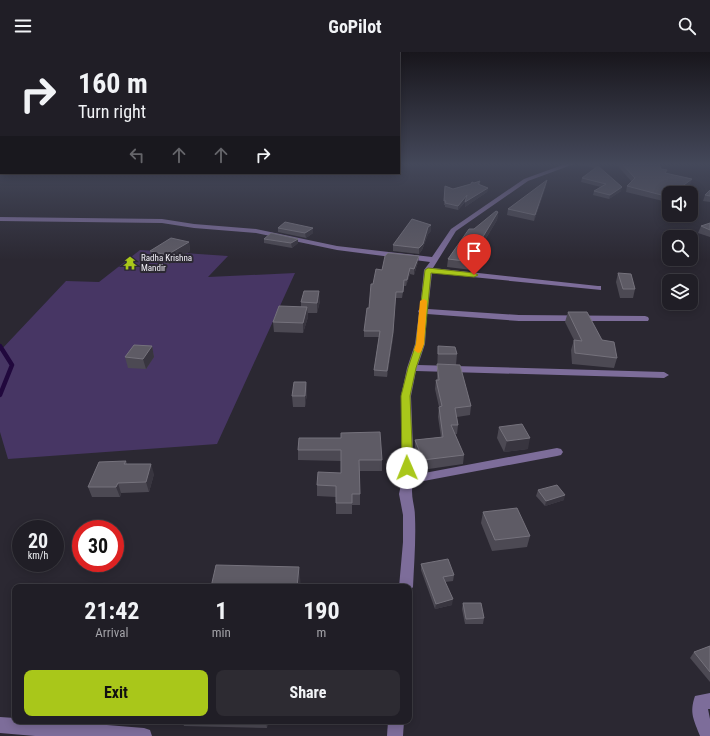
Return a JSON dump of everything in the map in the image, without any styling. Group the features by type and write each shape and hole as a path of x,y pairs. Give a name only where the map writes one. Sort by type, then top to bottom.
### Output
{"street":[{"path":"406,584 409,542 408,515 405,494 408,480 406,396 412,368 420,344 422,311 428,270 453,230 502,196"},
{"path":"0,219 162,221 194,226 256,231 337,248 435,260"},
{"path":"428,270 598,288"},
{"path":"422,311 519,318 645,319"},
{"path":"412,368 664,375"},
{"path":"408,480 557,452"},
{"path":"708,736 699,712 701,702 710,701"},
{"path":"395,736 396,724"},
{"path":"0,725 144,736"}],"shaded area":[{"path":"140,250 228,256 208,277 295,273 217,444 8,459 0,432 0,351 66,281 99,282"}],"building":[{"path":"444,196 466,196 458,206 445,203 446,201 444,201"},
{"path":"467,196 475,196 465,202"},
{"path":"526,196 542,196 535,215 508,209"},
{"path":"496,211 498,212 473,253 473,262 448,259 469,229 474,229"},
{"path":"412,219 431,225 428,227 423,244 419,248 393,245"},
{"path":"285,222 313,228 305,233 278,228"},
{"path":"710,223 710,230 701,226"},
{"path":"271,233 298,239 291,243 264,239"},
{"path":"171,238 189,242 167,255 150,251"},
{"path":"388,253 419,256 414,269 410,268 407,280 404,280 403,292 396,292 393,332 387,371 374,370 380,331 364,331 367,308 369,308 371,284 373,284 376,269 382,270 385,256"},
{"path":"618,273 631,274 635,289 623,289"},
{"path":"304,291 319,291 317,303 301,302"},
{"path":"279,306 307,307 303,323 273,322"},
{"path":"568,312 587,312 602,340 614,342 617,358 575,353 574,340 582,341"},
{"path":"134,345 152,346 143,359 125,357"},
{"path":"438,346 455,347 457,354 438,354"},
{"path":"437,364 460,365 471,406 455,408 458,425 451,425 464,455 423,460 415,440 443,437 439,407 442,406 436,380 439,380"},
{"path":"294,382 306,382 305,396 292,396"},
{"path":"522,424 530,438 507,441 499,427"},
{"path":"380,432 382,460 359,460 360,494 352,494 352,503 336,503 336,486 317,485 318,472 341,473 341,450 298,450 299,438 341,438 341,433"},
{"path":"126,461 124,464 151,464 146,482 118,483 116,487 88,487 99,462"},
{"path":"557,485 565,495 546,501 538,490"},
{"path":"517,508 530,536 495,540 483,512"},
{"path":"448,559 454,575 443,577 453,599 436,604 421,564"},
{"path":"216,565 299,567 297,584 212,584"},
{"path":"463,603 481,603 484,618 466,619"},
{"path":"710,646 710,672 694,652"}],"waterway":[{"path":"0,346 12,365 0,395"}],"slow traffic":[{"path":"418,350 420,344 424,301"}],"place":[{"name":"Radha Krishna Mandir","path":"130,263"}],"route":[{"path":"407,468 406,396 412,368 420,344 422,311 428,270 474,275"}]}
